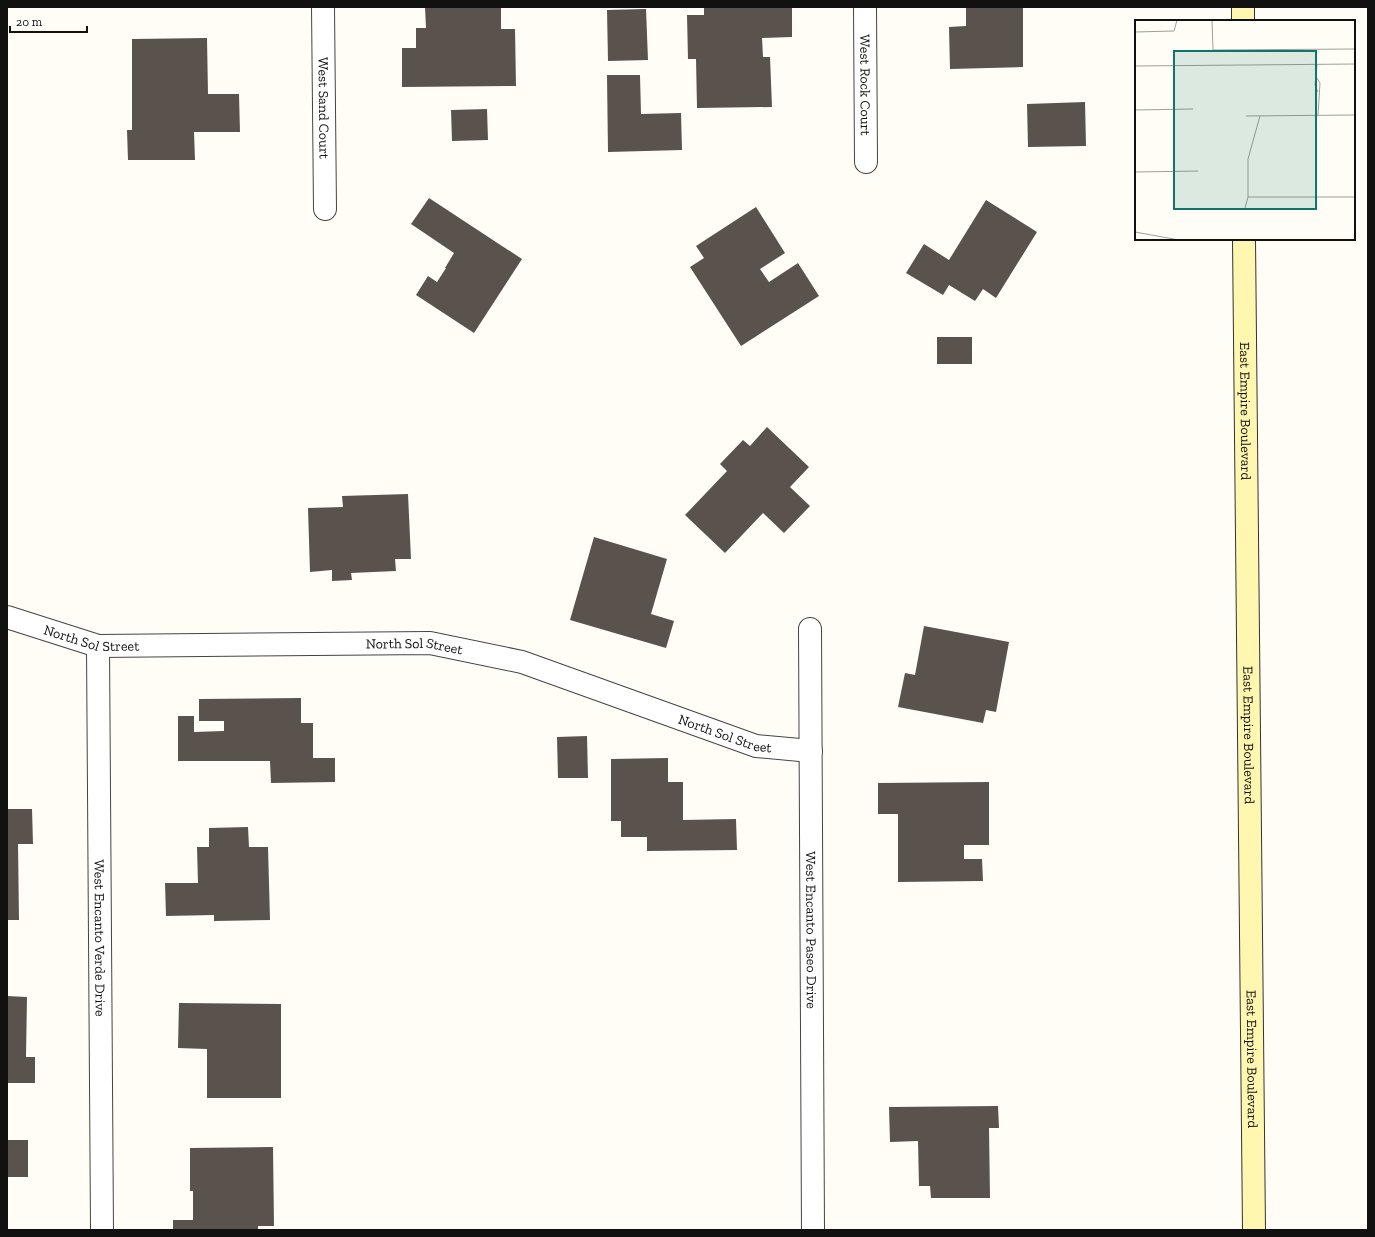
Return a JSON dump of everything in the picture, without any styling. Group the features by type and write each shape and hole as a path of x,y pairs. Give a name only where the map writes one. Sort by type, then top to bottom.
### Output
{"street":[{"name":"West Sand Court","path":"323,7 325,209"},
{"name":"West Rock Court","path":"864,7 866,162"},
{"path":"1243,7 1243,20"},
{"name":"East Empire Boulevard","path":"1244,240 1254,1230"},
{"name":"North Sol Street","path":"7,617 98,646 430,643 522,662 756,746 811,751"},
{"name":"West Encanto Paseo Drive","path":"810,629 813,1230"},
{"name":"West Encanto Verde Drive","path":"98,646 102,1230"}],"building":[{"path":"425,7 501,7 501,29 515,29 516,86 402,87 402,48 416,48 416,28 426,28"},
{"path":"704,7 792,7 792,37 762,38 763,57 770,57 772,107 697,108 696,59 688,59 687,15 704,15"},
{"path":"966,7 1023,7 1023,67 950,69 949,27 966,26"},
{"path":"646,9 648,60 608,61 607,10"},
{"path":"207,38 208,94 239,94 240,132 194,132 195,160 128,160 127,130 132,130 132,39"},
{"path":"607,75 640,75 641,114 681,113 682,150 608,152"},
{"path":"1085,102 1086,146 1028,147 1027,104"},
{"path":"487,109 488,140 452,141 451,110"},
{"path":"429,198 522,259 474,333 416,295 428,276 437,282 454,253 411,224"},
{"path":"986,200 1037,232 996,298 983,289 975,301 949,285 943,295 906,273 924,244 949,260"},
{"path":"756,207 785,253 760,269 769,282 798,263 819,296 741,346 690,267 704,258 696,246"},
{"path":"937,337 972,337 972,364 937,364"},
{"path":"767,427 809,467 790,487 810,506 784,533 763,513 725,553 685,515 727,471 720,464 743,440 750,446"},
{"path":"408,494 411,559 395,559 396,571 351,573 352,580 332,581 332,570 310,572 308,508 343,507 342,496"},
{"path":"594,537 667,559 651,614 674,621 666,648 570,620"},
{"path":"924,626 1009,642 996,712 986,710 983,723 898,707 905,673 915,675"},
{"path":"301,698 301,723 313,723 313,758 335,758 335,782 271,783 270,761 178,761 178,716 194,716 194,732 224,731 224,721 199,721 199,699"},
{"path":"587,736 588,778 558,778 557,737"},
{"path":"668,758 668,782 683,782 683,820 736,819 737,850 647,851 647,837 621,837 621,821 611,821 611,759"},
{"path":"989,782 989,845 964,845 964,859 982,859 983,881 898,882 898,814 878,814 878,783"},
{"path":"7,809 32,809 33,844 18,844 19,920 7,920"},
{"path":"248,827 249,847 268,847 270,920 214,921 214,915 166,916 165,883 198,883 197,847 209,847 209,828"},
{"path":"7,996 27,997 26,1057 35,1057 35,1083 7,1083"},
{"path":"179,1003 281,1004 281,1098 207,1098 207,1049 178,1048"},
{"path":"998,1106 999,1128 989,1128 990,1198 931,1198 930,1186 919,1186 918,1141 890,1142 889,1107"},
{"path":"7,1140 28,1140 28,1177 7,1177"},
{"path":"273,1147 274,1226 258,1226 258,1230 173,1230 173,1220 193,1220 193,1191 190,1191 190,1148"}]}
